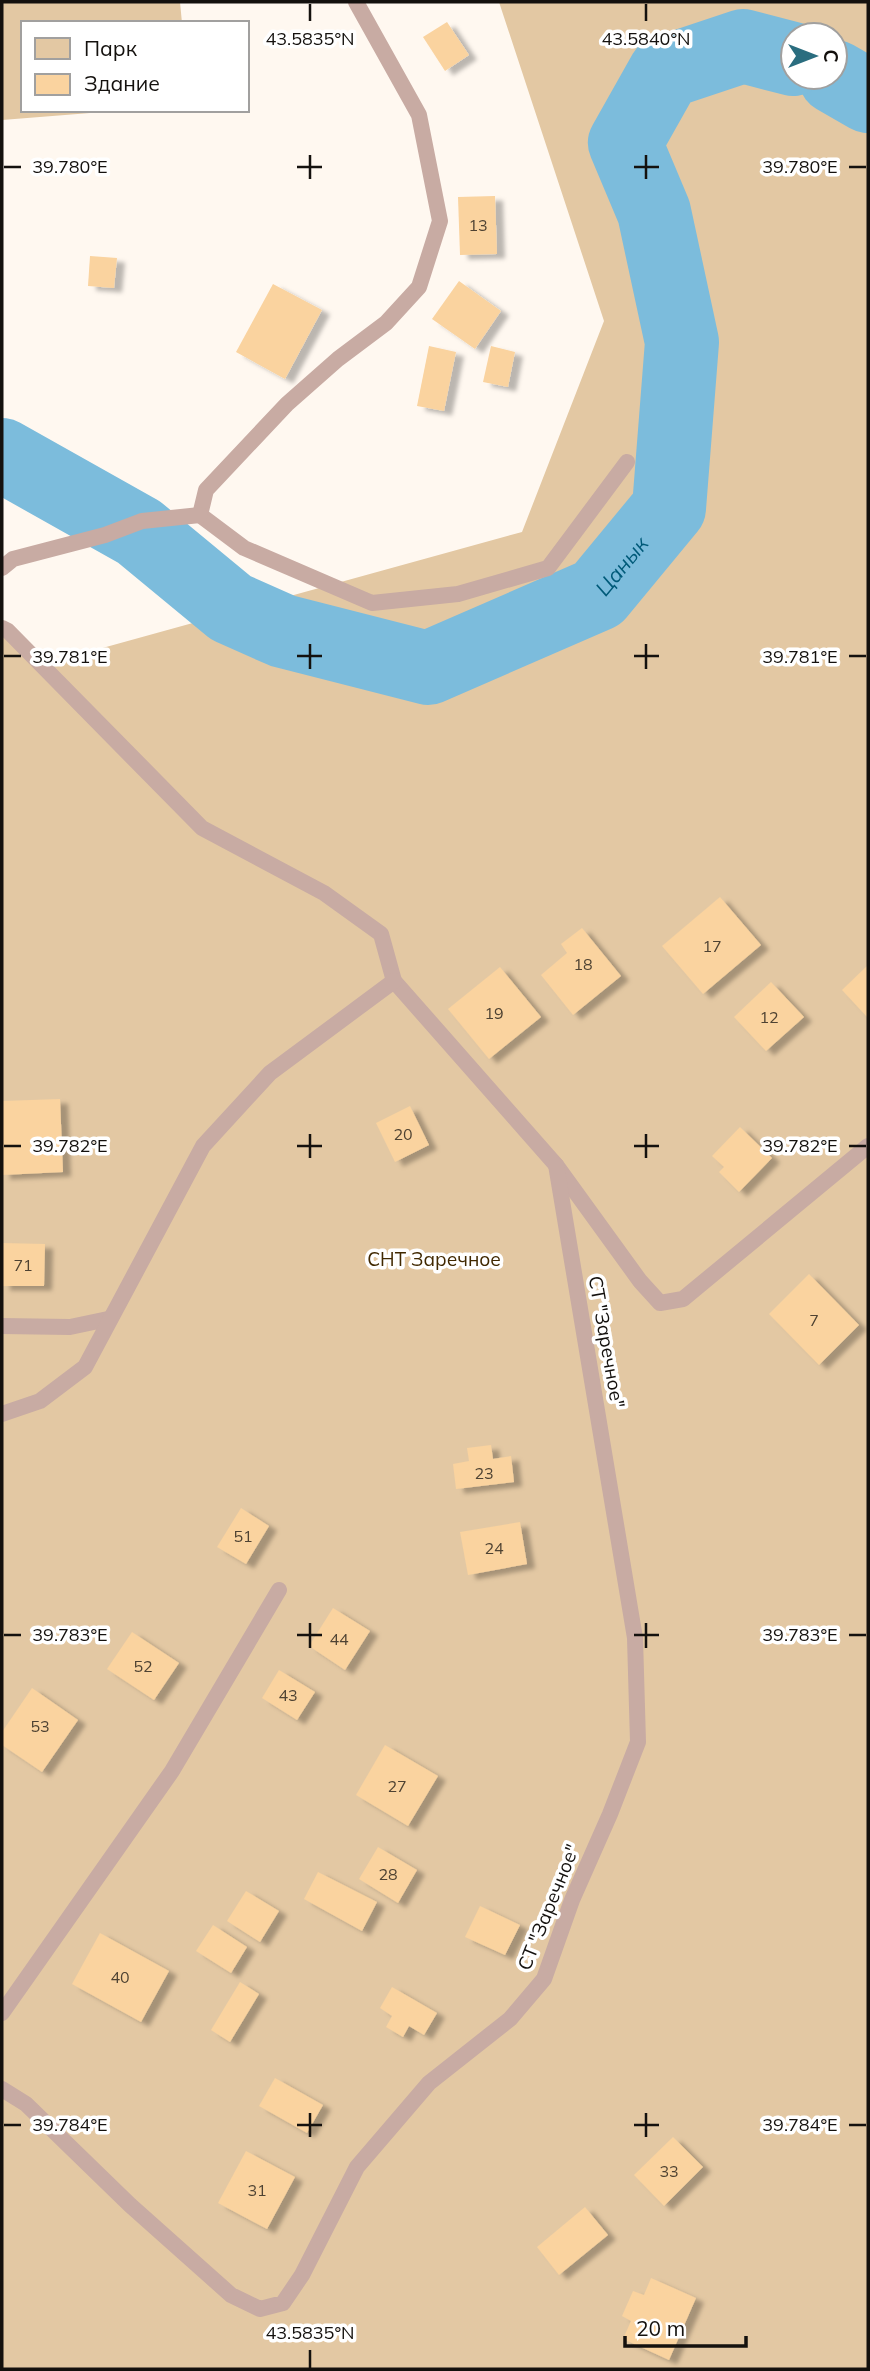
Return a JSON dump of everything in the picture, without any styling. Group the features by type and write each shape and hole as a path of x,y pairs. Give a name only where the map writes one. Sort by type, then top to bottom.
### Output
{"lane":[{"path":"200,514 206,490 287,404 338,359 386,323 419,287 440,221 419,115 356,2"},
{"path":"2,568 13,559 105,535 142,521 200,514 244,548 372,603 458,594 548,568 627,462"},
{"path":"2,628 8,631 202,828 324,893 381,934 394,981 556,1166 639,1282 660,1303 683,1299 868,1146"},
{"path":"2,1414 40,1401 85,1367 108,1319 203,1146 270,1073 394,981"},
{"name":"СТ \"Заречное\"","path":"2,2088 26,2104 131,2205 231,2295 260,2309 283,2303 302,2275 357,2167 429,2083 510,2019 544,1979 572,1900 638,1742 635,1638 556,1166"},
{"path":"2,1326 70,1326 108,1319"},
{"path":"2,2014 172,1771 279,1590"}],"green space":[{"path":"2,2 180,2 182,21 21,21 21,112 103,112 2,120"},
{"name":"СНТ Заречное","path":"499,2 868,2 868,2369 2,2369 2,628 41,665 522,532 604,321"}],"building":[{"path":"447,22 469,55 445,71 423,37"},
{"path":"495,196 497,254 460,255 458,197"},
{"path":"90,256 117,258 114,288 88,286"},
{"path":"459,281 501,311 475,349 432,319"},
{"path":"273,284 322,310 285,379 236,352"},
{"path":"429,346 456,352 444,411 417,406"},
{"path":"491,346 515,352 508,387 483,382"},
{"path":"720,897 761,945 703,994 662,946"},
{"path":"582,928 621,976 573,1015 541,975 567,953 561,944"},
{"path":"868,965 868,1018 842,990"},
{"path":"500,967 541,1017 489,1059 448,1009"},
{"path":"771,982 804,1017 766,1051 734,1017"},
{"path":"60,1099 63,1172 2,1175 2,1101"},
{"path":"410,1106 429,1145 395,1162 376,1123"},
{"path":"740,1127 772,1158 739,1192 719,1172 724,1167 712,1156"},
{"path":"2,1243 45,1244 44,1286 2,1286"},
{"path":"809,1274 859,1325 819,1365 769,1314"},
{"path":"491,1445 493,1459 511,1456 514,1482 456,1489 453,1464 469,1461 467,1448"},
{"path":"241,1508 269,1526 246,1564 217,1547"},
{"path":"520,1522 527,1564 468,1575 460,1532"},
{"path":"333,1608 370,1631 345,1670 309,1646"},
{"path":"132,1632 179,1663 154,1700 107,1669"},
{"path":"279,1670 315,1692 297,1720 262,1698"},
{"path":"32,1688 78,1720 42,1772 2,1745 2,1732"},
{"path":"385,1745 438,1776 408,1826 356,1795"},
{"path":"378,1847 417,1870 398,1903 359,1879"},
{"path":"318,1872 377,1902 362,1931 304,1899"},
{"path":"246,1891 279,1911 260,1942 227,1921"},
{"path":"480,1906 520,1925 505,1955 465,1937"},
{"path":"213,1925 247,1947 231,1973 196,1951"},
{"path":"100,1933 169,1971 141,2022 72,1984"},
{"path":"240,1982 259,1994 230,2042 211,2030"},
{"path":"392,1987 437,2013 424,2035 409,2026 403,2037 386,2027 392,2016 380,2008"},
{"path":"275,2078 323,2105 307,2133 259,2106"},
{"path":"673,2137 703,2167 664,2206 634,2175"},
{"path":"246,2151 295,2177 267,2229 218,2203"},
{"path":"585,2207 608,2235 559,2275 537,2247"},
{"path":"651,2278 696,2298 669,2360 623,2339 631,2321 622,2316 633,2291 644,2295"}],"waterway":[{"name":"Цанык","path":"2,455 139,532 231,608 283,631 428,668 598,594 669,508 682,342 654,212 625,143 665,72 743,46 779,55"},
{"name":"Цанык","path":"849,85 868,96"}]}
